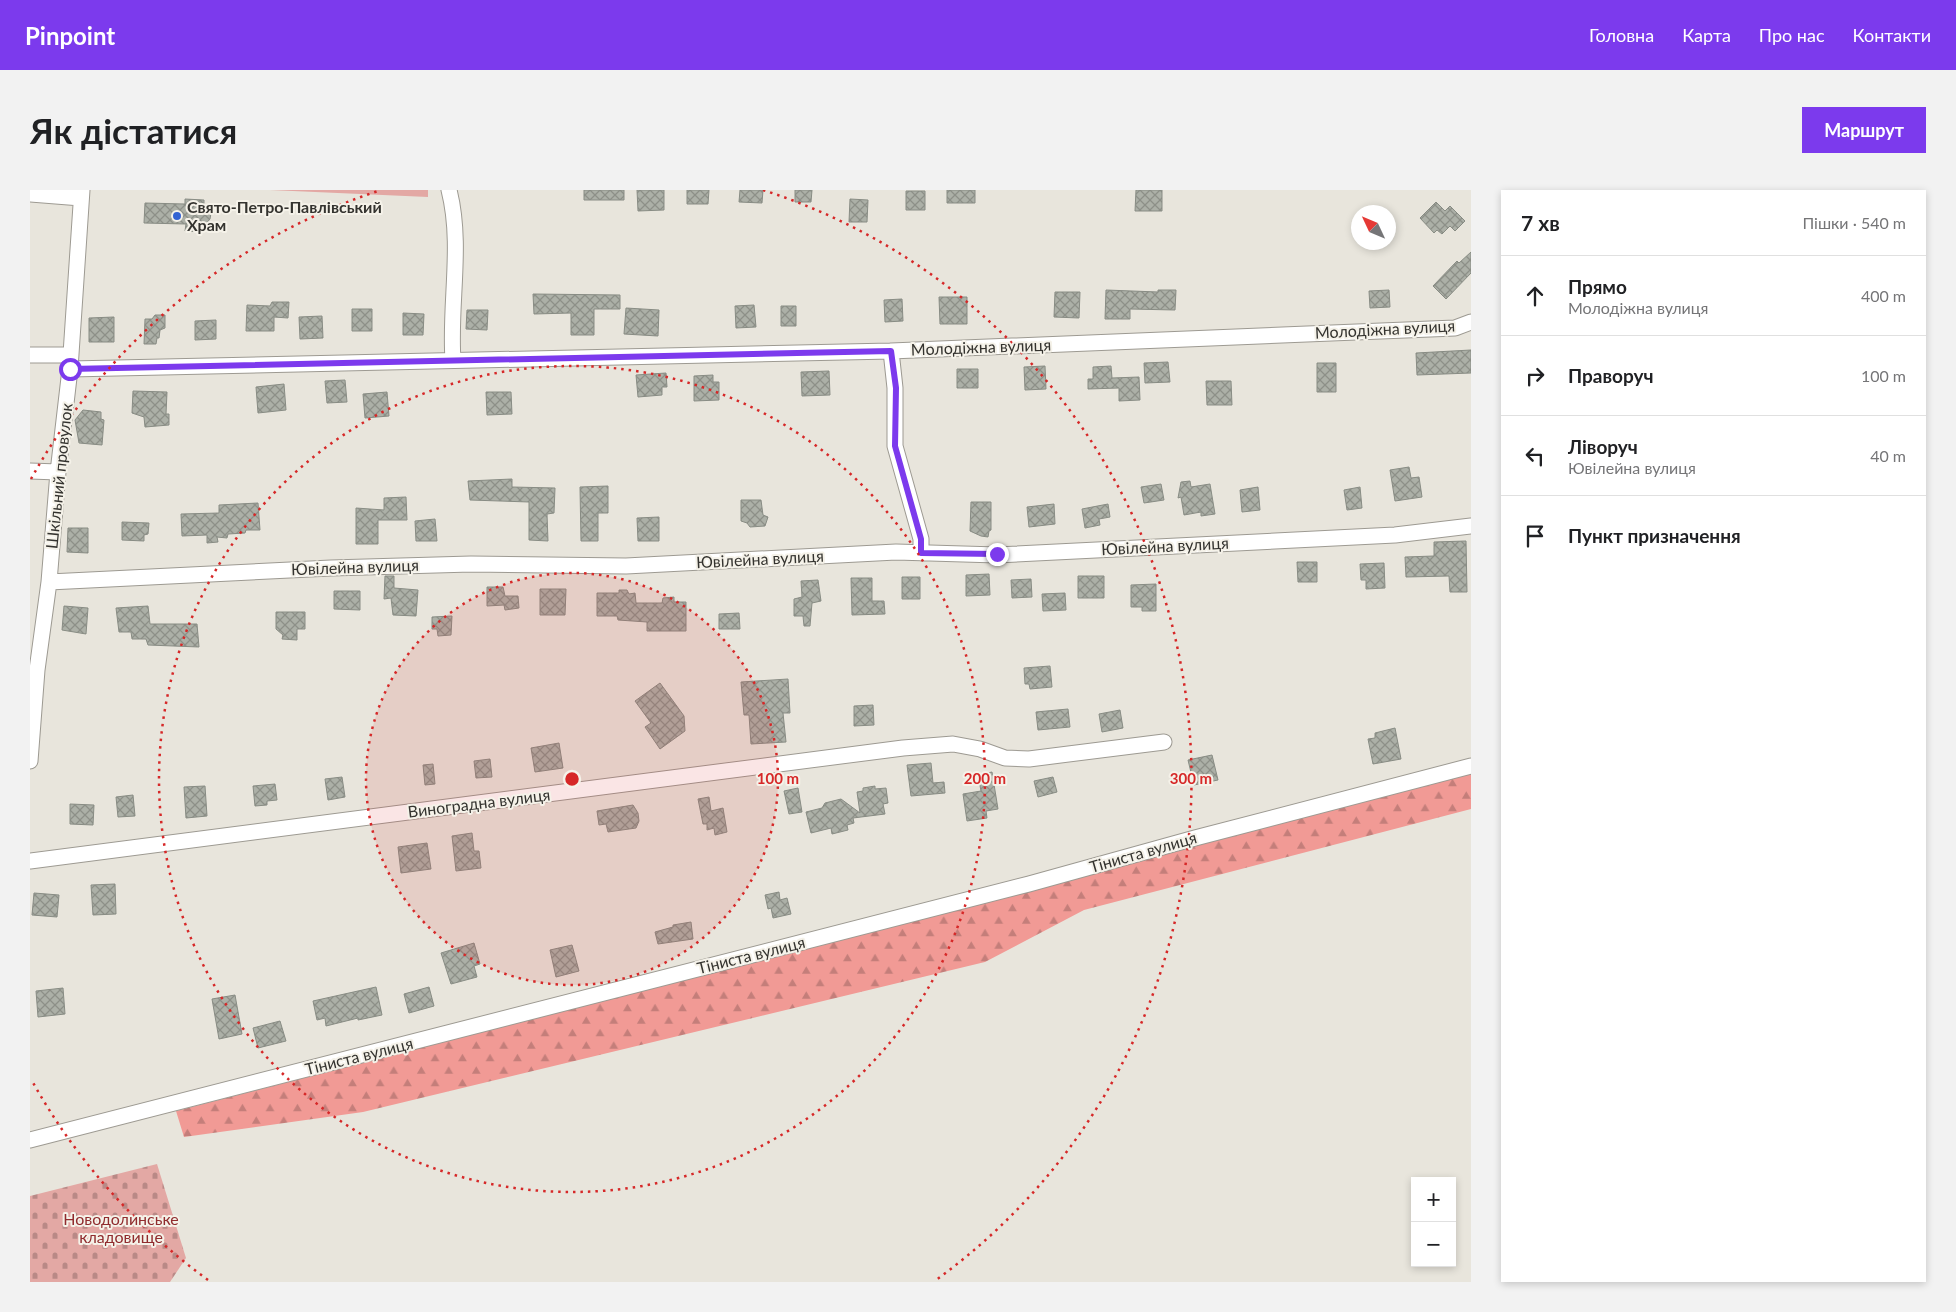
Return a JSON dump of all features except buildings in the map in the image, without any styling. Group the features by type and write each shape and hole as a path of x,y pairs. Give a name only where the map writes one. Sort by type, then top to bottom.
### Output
{"street":[{"path":"449,190 454,209 455,262 451,335 453,360"},
{"path":"30,194 81,194"},
{"name":"Шкільний провулок","path":"30,761 34,670 49,582 70,362 81,194"},
{"name":"Молодіжна вулиця","path":"30,355 70,362 453,360 891,351 1455,328 1471,322"},
{"path":"891,351 896,388 895,446 921,539 921,553"},
{"path":"30,471 58,472"},
{"name":"Ювілейна вулиця","path":"49,582 341,567 471,564 626,566 896,552 1007,554 1395,535 1471,526"},
{"name":"Виноградна вулиця","path":"30,860 903,748 953,744 980,749 1005,758 1029,759 1164,742"},
{"name":"Тіниста вулиця","path":"30,1140 1030,884 1195,838 1471,766"}],"green space":[{"path":"270,190 428,190 428,197"},
{"path":"1471,772 1471,809 1084,910 985,962 363,1112 184,1137 176,1111 1032,890"},
{"name":"Новодолинське кладовище","path":"157,1164 186,1258 170,1282 30,1282 30,1196"}],"place":[{"name":"Свято-Петро-Павлівський Храм","path":"177,216"}],"route":[{"path":"70,369 891,351 896,388 895,446 921,539 921,553 997,554"}]}
